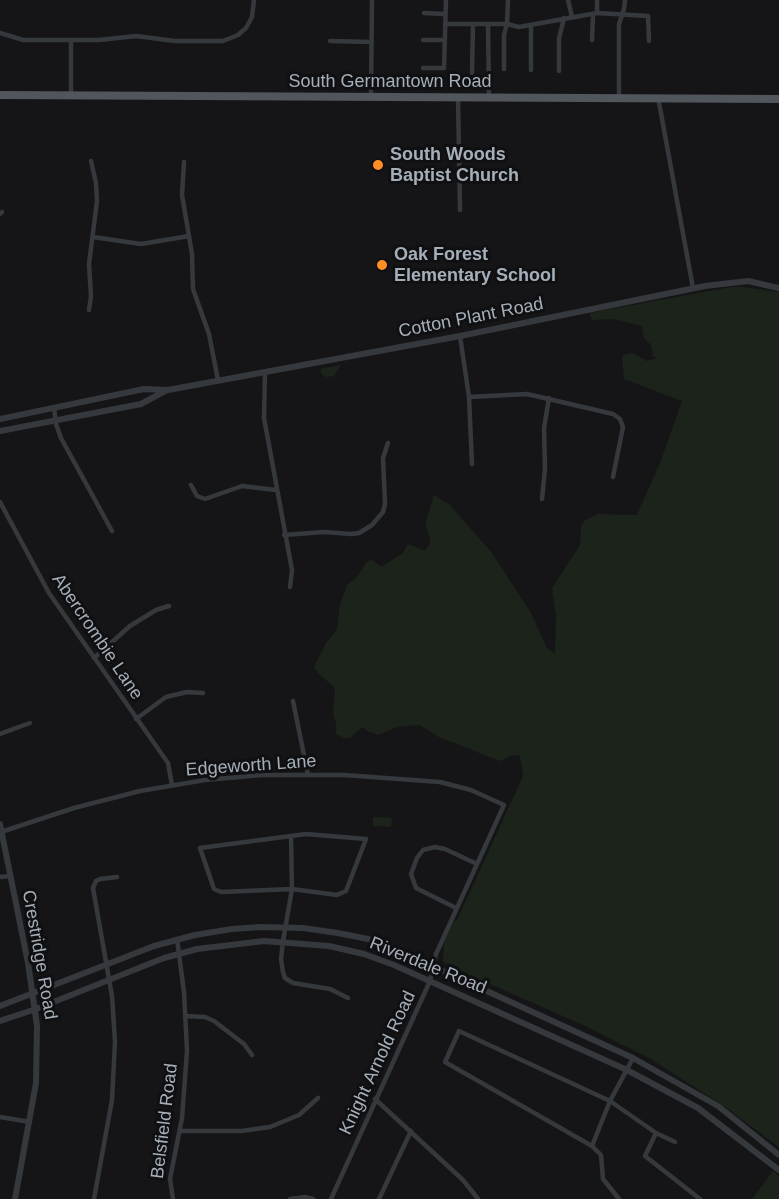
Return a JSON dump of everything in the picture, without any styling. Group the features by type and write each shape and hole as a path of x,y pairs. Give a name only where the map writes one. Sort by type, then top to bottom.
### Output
{"main road":[{"name":"South Germantown Road","path":"0,95 779,99"}],"street":[{"path":"0,33 23,40 106,40 136,36 176,41 218,41 234,38 242,33 252,16 254,0"},
{"path":"371,96 372,0"},
{"path":"423,68 444,68 446,0"},
{"path":"504,69 504,35 508,1 514,0"},
{"path":"568,0 572,17"},
{"path":"592,40 597,0"},
{"path":"619,98 619,24 625,0"},
{"path":"424,13 445,14"},
{"path":"445,24 507,24 519,27 595,14 648,16 649,41"},
{"path":"559,71 559,38 564,18"},
{"path":"472,73 473,24"},
{"path":"488,24 489,98"},
{"path":"531,26 531,70"},
{"path":"423,40 445,40"},
{"path":"71,41 71,97"},
{"path":"330,41 372,42"},
{"path":"658,97 693,288"},
{"path":"458,98 460,210"},
{"path":"89,310 91,296 89,264 98,201 91,161"},
{"path":"184,162 182,195 192,254 193,289 209,334 218,380"},
{"path":"93,237 145,244 189,236"},
{"name":"Cotton Plant Road","path":"0,419 144,389 168,390 460,336 693,288 748,281 779,288"},
{"path":"460,336 469,397 472,465"},
{"path":"265,372 264,418 292,575 290,587"},
{"name":"Cotton Plant Road","path":"0,431 141,404 168,390"},
{"path":"469,397 517,394 549,398 609,412 623,423 613,477"},
{"path":"542,499 545,469 544,428 549,398"},
{"path":"54,408 62,438 111,531"},
{"path":"284,535 311,532 351,534 359,533 372,525 383,512 385,504 383,458 388,443"},
{"path":"190,485 197,496 205,499 242,486 276,490"},
{"name":"Abercrombie Lane","path":"0,502 50,593 168,763 172,785"},
{"path":"94,658 130,626 156,610 169,606"},
{"path":"136,718 166,697 187,692 203,693"},
{"path":"293,701 308,775"},
{"path":"0,734 30,723"},
{"name":"Edgeworth Lane","path":"2,832 89,804 172,785 249,776 308,775 440,782 471,790 504,805"},
{"name":"Knight Arnold Road","path":"331,1199 430,981 436,954 504,805"},
{"name":"Crestridge Road","path":"0,824 36,1009 38,1061 30,1122 15,1199"},
{"path":"306,834 366,839 346,891 338,895 292,889 221,892 214,889 200,848 291,837 306,834"},
{"path":"291,837 292,889 281,966 285,978 289,981 330,988 348,998"},
{"path":"456,908 416,888 411,874 417,858 423,850 435,847 445,849 477,864"},
{"path":"0,877 10,876"},
{"path":"94,1199 108,1129 114,1081 115,1029 107,966 93,888 100,879 117,877"},
{"name":"Riverdale Road","path":"0,1006 154,946 232,928 285,927 368,939 395,949 633,1058 718,1106 779,1155"},
{"name":"Belsfield Road","path":"173,1199 170,1179 180,1131 186,1074 186,1016 177,939"},
{"name":"Riverdale Road","path":"0,1021 109,981 152,962 179,954 237,943 283,941 349,950 394,965 627,1070 698,1108 779,1170"},
{"path":"186,1016 205,1017 214,1021 244,1044 252,1055"},
{"path":"619,1199 603,1179 601,1155 592,1146 445,1062 459,1031 610,1101 656,1133 675,1142"},
{"path":"592,1146 610,1101 633,1058"},
{"path":"180,1131 241,1131 270,1127 299,1115 318,1098"},
{"path":"375,1099 463,1180 478,1199"},
{"path":"0,1117 30,1122"},
{"path":"379,1199 411,1131"},
{"path":"656,1133 645,1156 700,1199"},
{"path":"290,1199 305,1197 313,1199"}],"shaded area":[{"path":"731,287 779,292 779,1147 724,1106 649,1058 443,961 444,942 454,921 457,920 523,776 520,756 513,755 500,761 439,737 420,725 397,727 378,735 362,727 350,738 344,738 336,734 333,713 335,688 314,667 326,643 337,630 340,604 347,585 356,578 367,562 372,560 383,566 403,553 408,544 425,551 430,543 430,537 425,525 434,495 450,505 492,553 531,613 547,648 555,654 556,616 552,588 580,545 581,526 584,521 598,514 637,515 660,463 682,401 624,379 622,357 624,355 632,353 647,361 658,358 653,356 651,345 644,338 642,326 613,319 592,320 590,313"},
{"path":"341,365 334,376 322,375 320,369"},
{"path":"373,817 392,818 391,827 373,826"},
{"path":"773,1171 779,1176 779,1199 752,1199"}],"place":[{"name":"South Woods Baptist Church","path":"378,165"},
{"name":"Oak Forest Elementary School","path":"382,265"}]}
